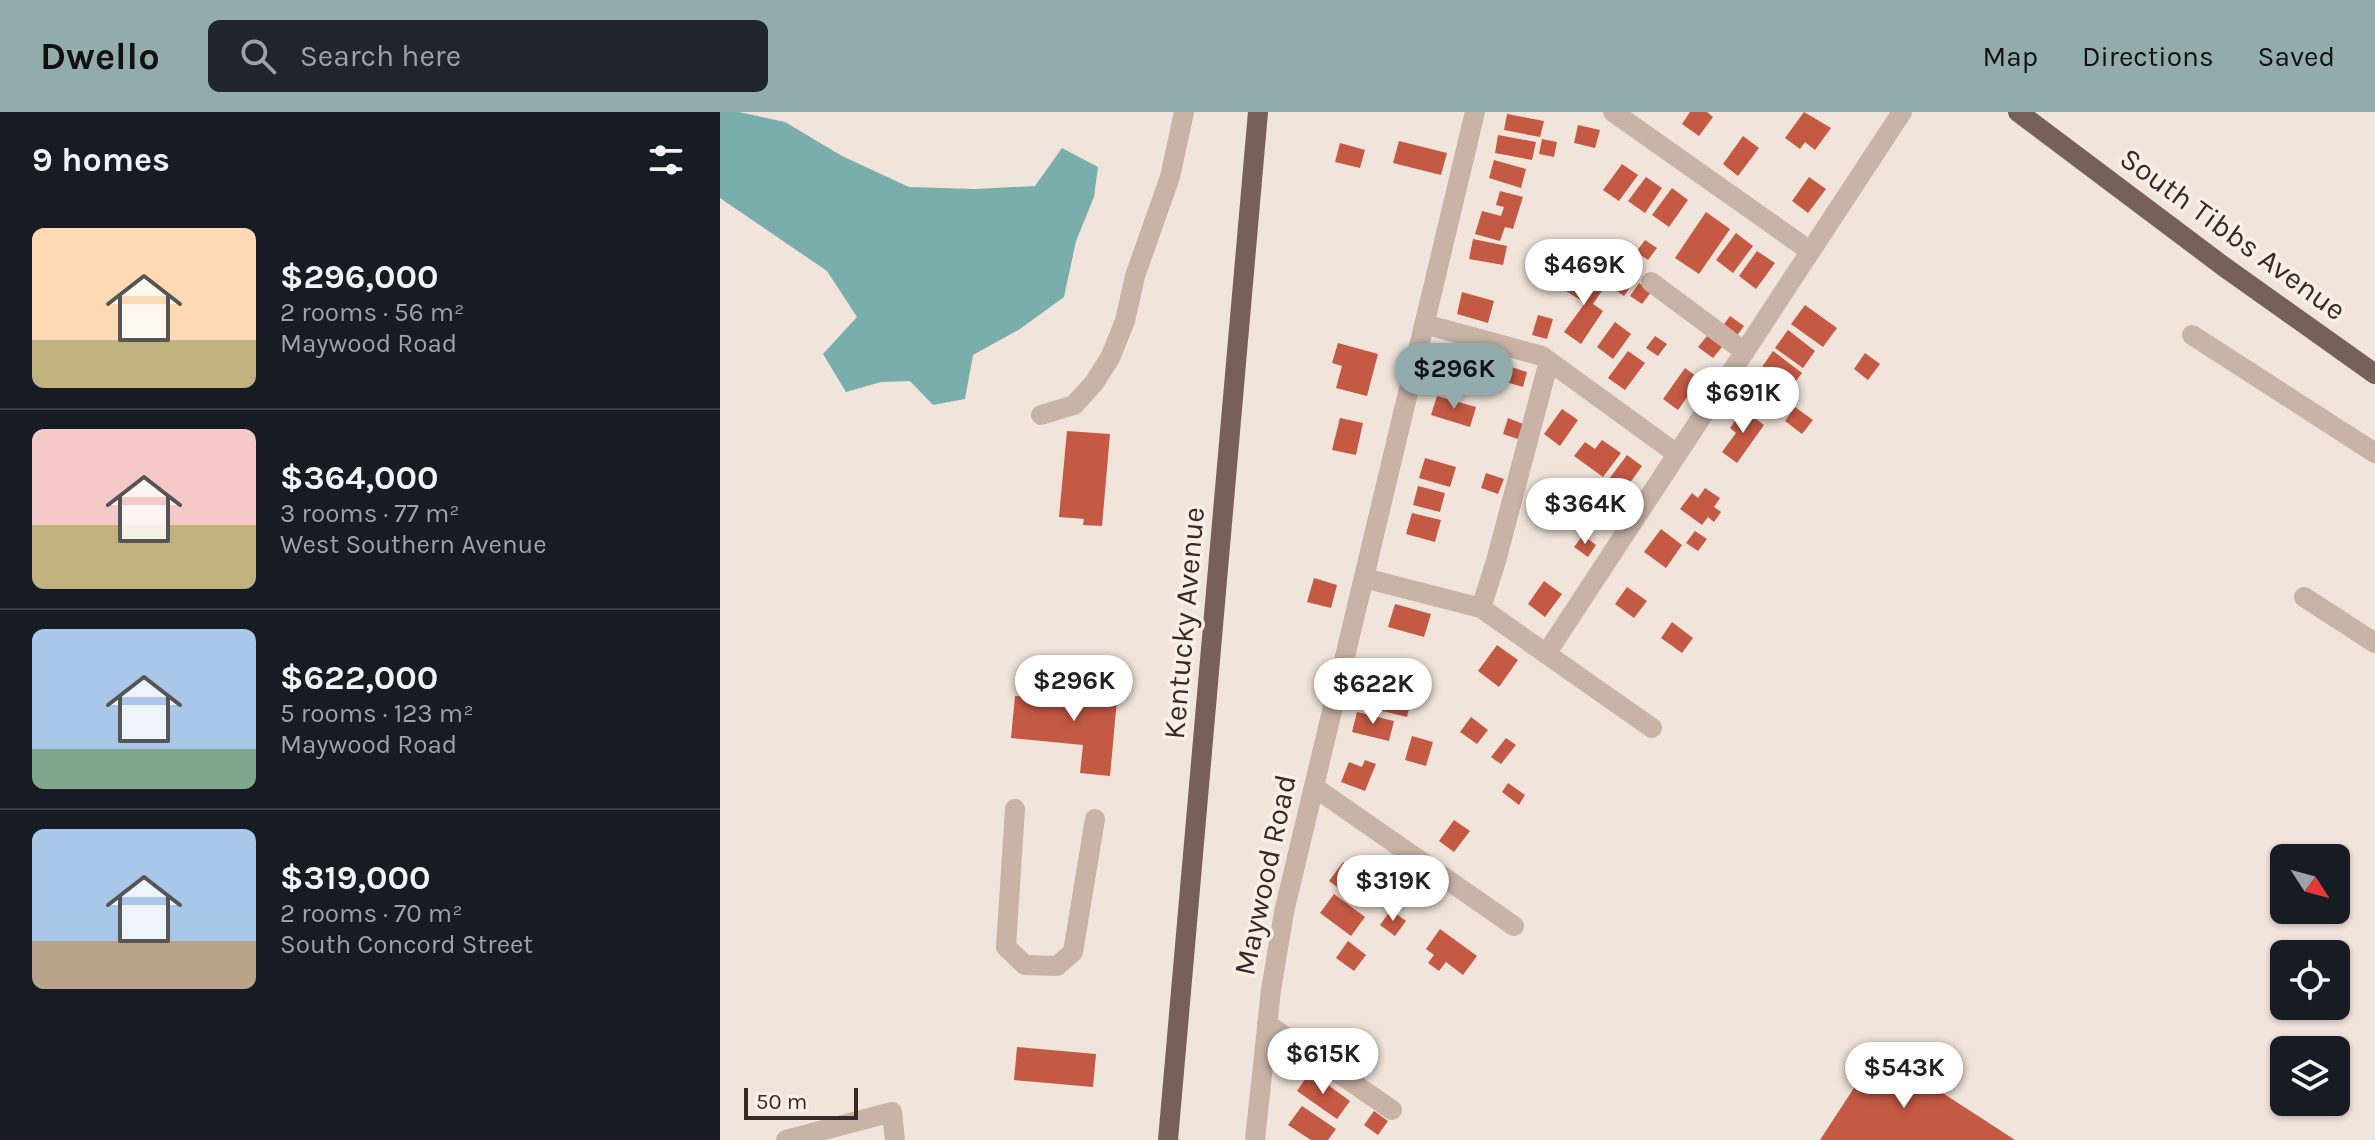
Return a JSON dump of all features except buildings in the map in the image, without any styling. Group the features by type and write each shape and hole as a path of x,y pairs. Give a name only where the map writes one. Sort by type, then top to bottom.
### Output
{"main road":[{"name":"Kentucky Avenue","path":"1168,1140 1258,112"},
{"name":"South Tibbs Avenue","path":"2018,112 2223,266 2375,374"}],"street":[{"path":"1041,415 1074,405 1094,383 1110,358 1125,321 1135,276 1170,177 1184,112"},
{"name":"Maywood Road","path":"1255,1140 1281,928 1475,112"},
{"path":"1613,112 1810,251"},
{"path":"1546,654 1902,112"},
{"path":"1651,282 1745,352"},
{"path":"1424,324 1542,356 1677,454"},
{"path":"2192,335 2375,453"},
{"path":"1481,608 1549,361"},
{"path":"1364,578 1481,608 1652,728"},
{"path":"2304,597 2375,643"},
{"path":"1314,787 1514,926"},
{"path":"1015,809 1006,947 1025,965 1057,966 1073,952 1095,819"},
{"path":"1267,1024 1392,1110"},
{"path":"786,1140 892,1112 895,1140"}],"water":[{"path":"720,112 739,112 785,122 842,156 909,187 975,189 1035,186 1062,148 1098,167 1094,197 1076,241 1064,297 1020,329 973,355 965,399 933,405 910,381 881,382 846,392 823,354 857,317 827,271 720,198"}]}
